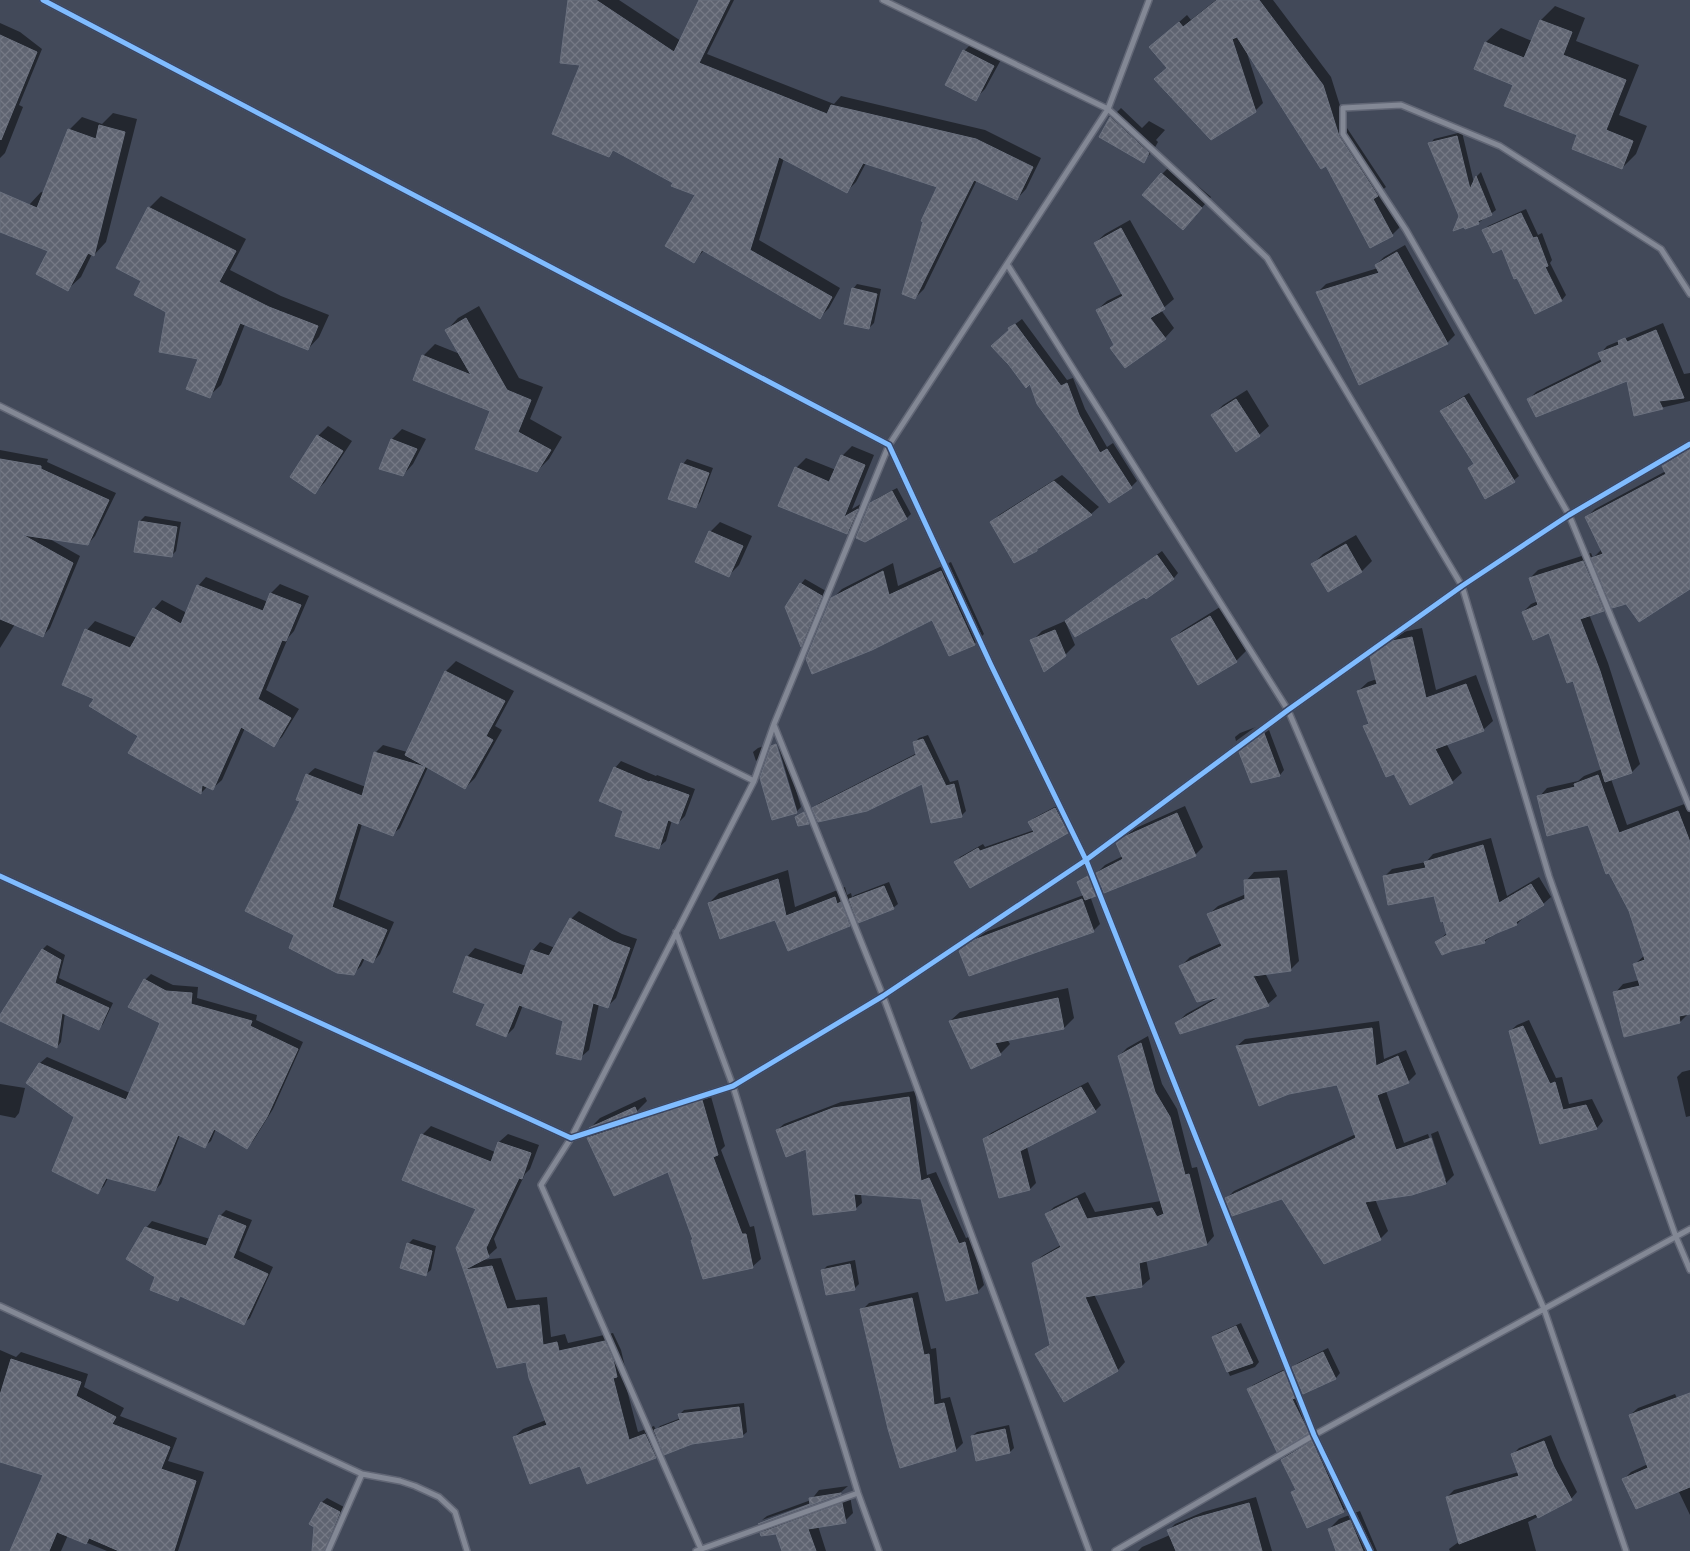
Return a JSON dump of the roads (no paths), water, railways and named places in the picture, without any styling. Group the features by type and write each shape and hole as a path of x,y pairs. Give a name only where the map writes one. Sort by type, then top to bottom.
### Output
{"street":[{"path":"43,0 890,445 991,665 1086,860 1314,1435 1370,1551"},
{"path":"883,0 1108,109 1266,258 1462,586 1549,876 1676,1237 1690,1270"},
{"path":"858,1493 698,1550 541,1185 571,1138 754,781 774,724 890,445 1108,109 1149,0"},
{"path":"1690,294 1661,249 1500,146 1401,105 1344,108 1344,134 1406,230 1569,515 1690,808"},
{"path":"1007,264 1288,710 1544,1309 1626,1551"},
{"path":"0,406 754,781"},
{"path":"0,876 571,1138 733,1086 883,996 1086,860 1288,710 1462,586 1569,515 1690,444"},
{"path":"774,724 883,996 1089,1551"},
{"path":"676,932 733,1086 858,1493 880,1551"},
{"path":"1115,1551 1314,1435 1690,1229"},
{"path":"0,1306 362,1474 400,1481 439,1497 455,1512 468,1551"},
{"path":"328,1551 362,1474"}]}
